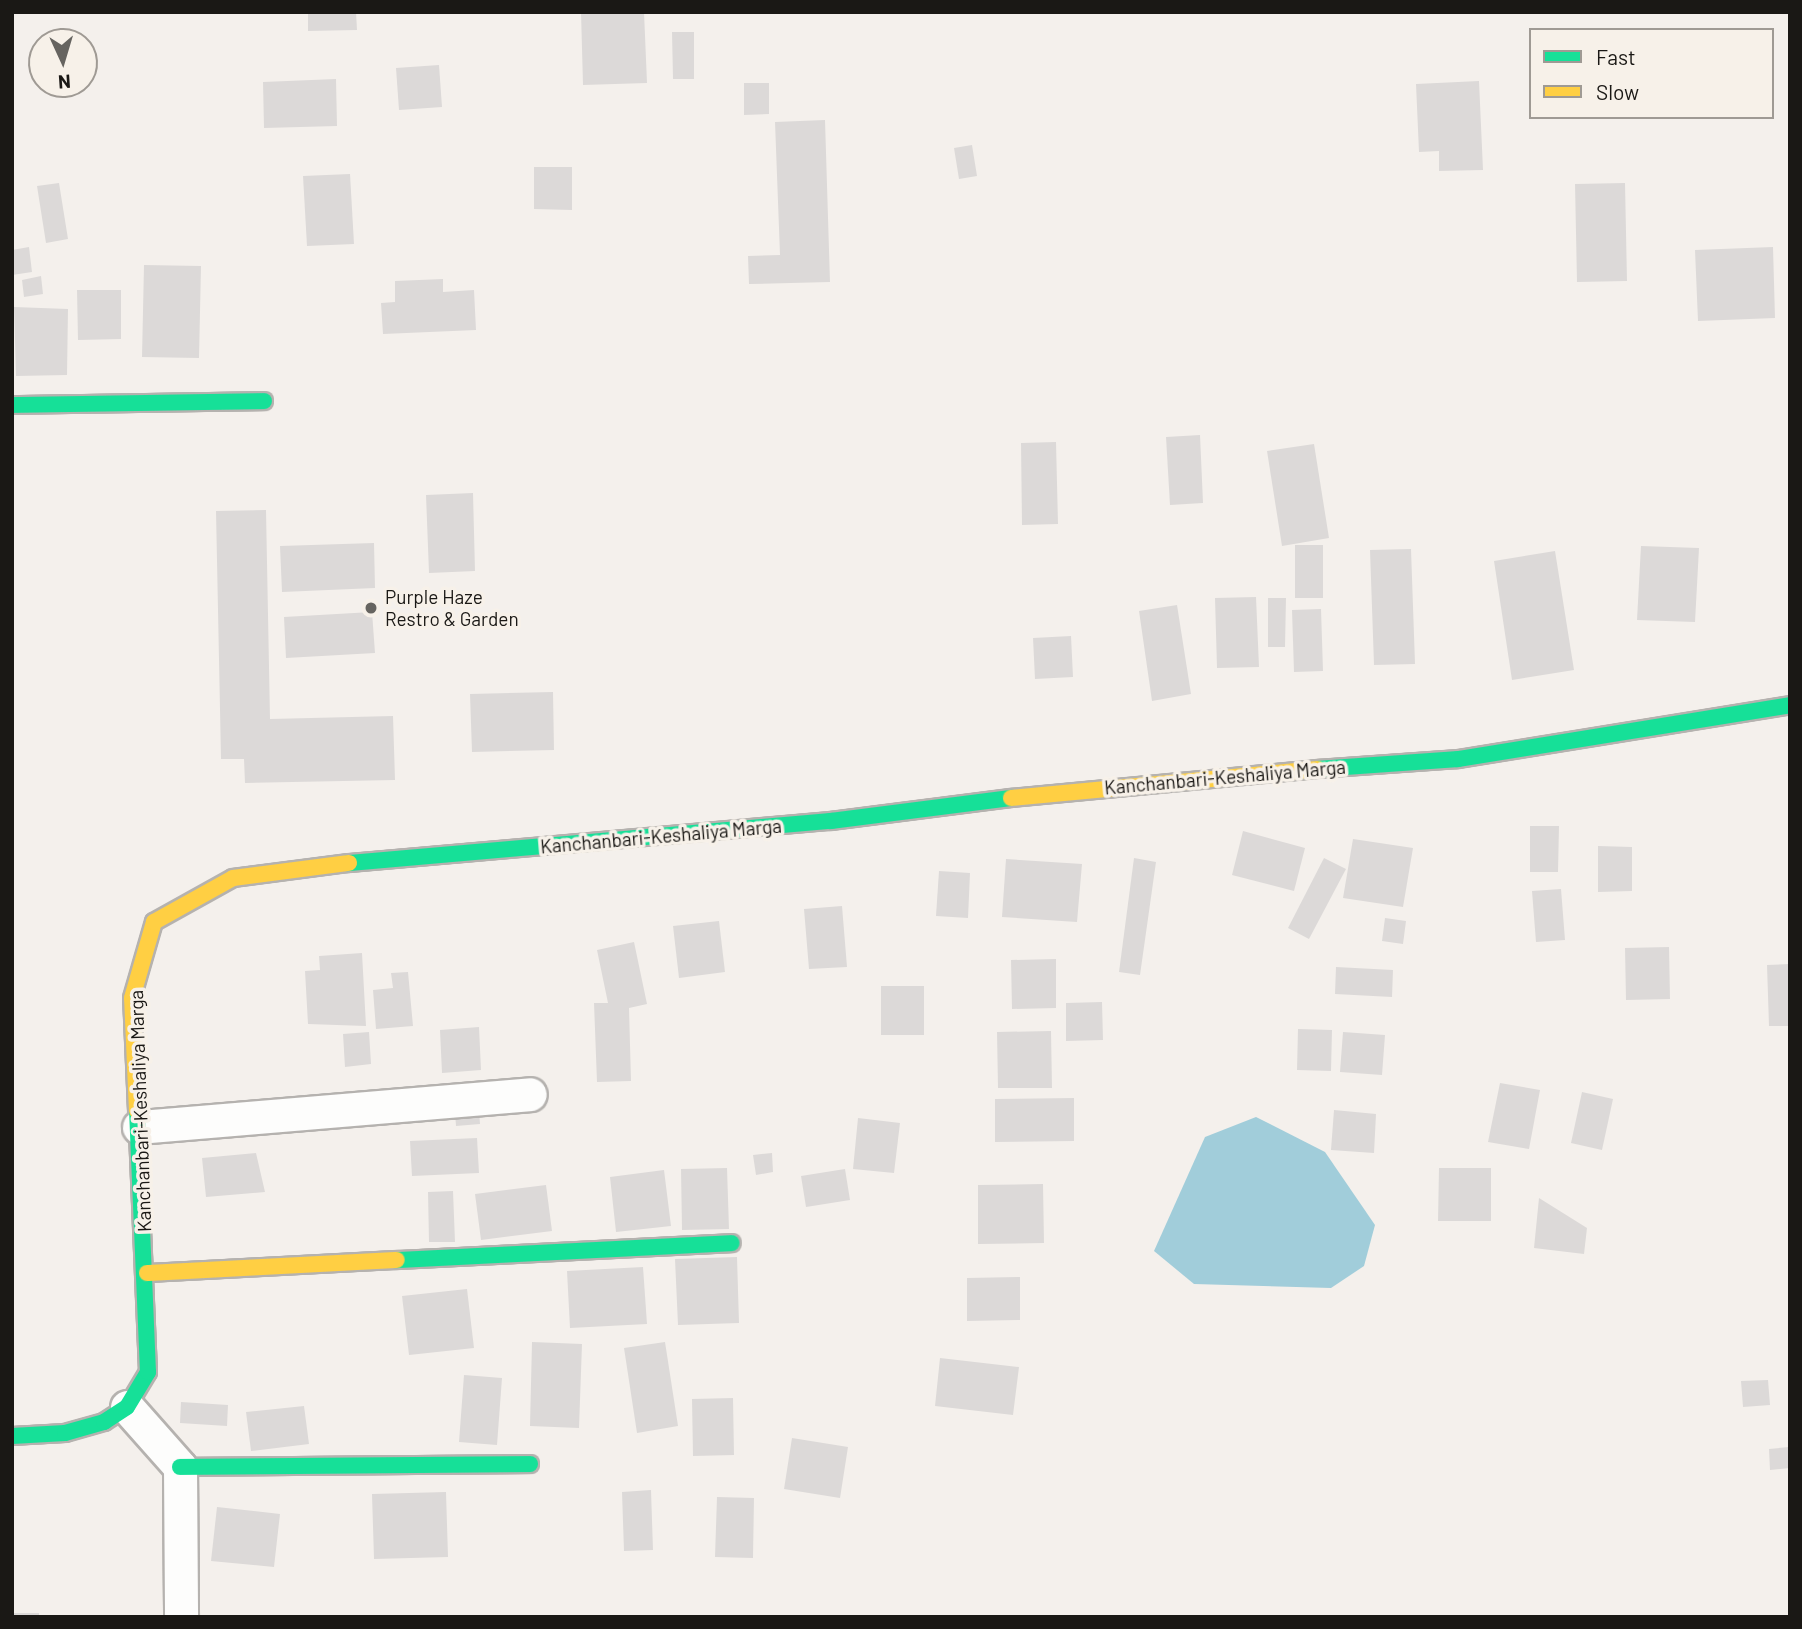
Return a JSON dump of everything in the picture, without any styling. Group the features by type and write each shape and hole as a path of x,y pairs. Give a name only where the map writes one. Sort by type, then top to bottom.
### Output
{"street":[{"path":"12,405 264,401"},
{"name":"Kanchanbari-Keshaliya Marga","path":"12,1436 65,1433 104,1422 127,1406 148,1372 147,1273 132,998 139,958 154,922 233,878 389,858 831,821 1127,783 1458,759 1790,705"},
{"path":"139,1127 530,1094"},
{"path":"147,1273 732,1242"},
{"path":"127,1406 180,1467 181,1617"},
{"path":"180,1467 530,1464"}],"water":[{"path":"1256,1117 1325,1152 1375,1225 1364,1266 1331,1288 1194,1284 1154,1251 1205,1137"}],"building":[{"path":"308,12 356,12 357,30 308,31"},
{"path":"581,12 644,12 647,83 583,85"},
{"path":"672,32 694,32 694,79 673,79"},
{"path":"439,65 442,107 399,110 396,68"},
{"path":"336,79 337,126 264,128 263,82"},
{"path":"1479,81 1483,170 1439,171 1439,151 1419,152 1416,84"},
{"path":"744,83 769,83 769,114 744,115"},
{"path":"825,120 830,282 749,284 748,256 780,255 775,122"},
{"path":"972,145 977,176 959,179 954,148"},
{"path":"534,167 572,167 572,210 534,209"},
{"path":"350,174 354,244 307,246 303,176"},
{"path":"59,183 68,239 46,243 37,186"},
{"path":"1625,183 1627,281 1577,282 1575,184"},
{"path":"29,247 32,272 12,275 12,250"},
{"path":"1773,247 1775,318 1698,321 1695,250"},
{"path":"144,265 201,266 199,358 142,357"},
{"path":"41,276 43,294 24,297 22,280"},
{"path":"443,279 443,292 474,290 476,330 383,334 381,303 395,302 395,281"},
{"path":"77,290 121,290 121,339 78,340"},
{"path":"14,307 68,309 67,375 16,376"},
{"path":"1200,435 1203,503 1170,505 1166,437"},
{"path":"1056,442 1058,524 1022,525 1021,443"},
{"path":"1314,444 1329,538 1282,546 1267,451"},
{"path":"473,493 475,571 429,573 426,495"},
{"path":"266,510 270,719 393,716 395,780 245,783 244,759 221,759 216,511"},
{"path":"374,543 375,588 282,592 280,546"},
{"path":"1295,545 1323,545 1323,598 1295,598"},
{"path":"1641,546 1699,548 1695,622 1637,620"},
{"path":"1411,549 1415,664 1374,665 1370,550"},
{"path":"1555,551 1574,670 1512,680 1494,561"},
{"path":"1256,597 1259,667 1217,668 1215,598"},
{"path":"1268,598 1286,598 1285,647 1268,647"},
{"path":"1177,605 1191,694 1152,701 1139,611"},
{"path":"1321,609 1323,671 1294,672 1292,610"},
{"path":"372,612 375,653 286,658 284,617"},
{"path":"1071,636 1073,677 1035,679 1033,638"},
{"path":"553,692 554,750 472,752 470,694"},
{"path":"1530,826 1559,826 1558,872 1530,872"},
{"path":"1243,831 1305,848 1294,891 1232,875"},
{"path":"1353,839 1413,848 1403,907 1343,898"},
{"path":"1598,846 1632,847 1632,891 1598,892"},
{"path":"1134,858 1156,862 1140,975 1119,972"},
{"path":"1324,858 1346,869 1309,939 1288,928"},
{"path":"1006,859 1082,864 1077,922 1002,917"},
{"path":"939,871 970,873 968,918 936,916"},
{"path":"1561,889 1565,940 1536,942 1532,891"},
{"path":"842,906 847,967 809,969 804,909"},
{"path":"1385,918 1406,921 1403,944 1382,941"},
{"path":"719,921 725,972 679,978 673,926"},
{"path":"634,942 647,1004 629,1008 631,1081 597,1082 594,1003 608,1003 597,950"},
{"path":"1669,947 1670,999 1626,1000 1625,948"},
{"path":"362,953 366,1026 308,1024 305,971 320,970 319,956"},
{"path":"1056,959 1056,1008 1012,1009 1011,960"},
{"path":"1790,964 1790,1026 1769,1026 1767,965"},
{"path":"1336,967 1393,970 1392,997 1335,994"},
{"path":"408,972 413,1026 376,1029 373,990 393,988 391,973"},
{"path":"881,986 924,986 924,1035 881,1035"},
{"path":"1102,1002 1103,1040 1066,1041 1066,1003"},
{"path":"479,1027 481,1070 442,1073 440,1030"},
{"path":"1298,1029 1332,1030 1331,1071 1297,1070"},
{"path":"1051,1031 1052,1088 998,1088 997,1032"},
{"path":"369,1032 371,1064 345,1067 343,1034"},
{"path":"1343,1032 1385,1035 1382,1075 1340,1072"},
{"path":"1500,1083 1540,1090 1529,1149 1488,1142"},
{"path":"1582,1092 1613,1099 1602,1150 1571,1143"},
{"path":"1074,1098 1074,1141 995,1142 995,1099"},
{"path":"1334,1110 1376,1114 1374,1153 1331,1150"},
{"path":"479,1111 480,1124 456,1126 455,1112"},
{"path":"858,1118 900,1123 894,1173 853,1169"},
{"path":"477,1138 479,1173 412,1176 410,1141"},
{"path":"256,1153 265,1192 206,1197 202,1158"},
{"path":"772,1153 773,1172 756,1175 753,1155"},
{"path":"727,1168 729,1229 682,1230 681,1169"},
{"path":"1439,1168 1491,1168 1491,1221 1438,1221"},
{"path":"845,1169 850,1200 806,1207 801,1176"},
{"path":"664,1170 671,1226 616,1232 610,1177"},
{"path":"1043,1184 1044,1243 978,1244 978,1185"},
{"path":"546,1185 552,1231 481,1240 475,1194"},
{"path":"453,1191 455,1242 429,1242 428,1192"},
{"path":"1539,1198 1587,1228 1584,1254 1534,1248"},
{"path":"737,1257 739,1323 678,1325 675,1259"},
{"path":"643,1267 647,1324 570,1328 567,1271"},
{"path":"1020,1277 1020,1320 967,1321 967,1278"},
{"path":"467,1289 474,1348 409,1355 402,1296"},
{"path":"532,1342 582,1344 579,1428 530,1426"},
{"path":"665,1342 678,1426 637,1433 624,1348"},
{"path":"940,1358 1019,1367 1013,1415 935,1406"},
{"path":"464,1375 502,1378 497,1445 459,1442"},
{"path":"1768,1380 1770,1405 1743,1407 1741,1381"},
{"path":"733,1398 734,1455 693,1456 692,1399"},
{"path":"181,1402 228,1405 227,1426 180,1423"},
{"path":"304,1406 309,1444 251,1451 246,1412"},
{"path":"792,1438 848,1447 840,1498 784,1489"},
{"path":"1789,1447 1790,1468 1770,1470 1769,1449"},
{"path":"651,1490 653,1550 624,1551 622,1492"},
{"path":"446,1492 448,1557 374,1559 372,1494"},
{"path":"717,1497 754,1498 753,1558 715,1557"},
{"path":"217,1507 280,1514 274,1567 211,1561"},
{"path":"12,1613 39,1613 39,1617 12,1617"}],"traffic: fast":[{"path":"12,405 264,401"},
{"path":"1318,769 1458,759 1790,705"},
{"path":"349,863 831,821 1011,798"},
{"path":"12,1436 65,1433 104,1422 127,1407 148,1372 137,1111"},
{"path":"397,1260 732,1243"},
{"path":"180,1467 530,1464"}],"traffic: slow":[{"path":"1011,798 1318,769"},
{"path":"137,1111 132,998 154,922 233,878 349,863"},
{"path":"147,1273 397,1260"}],"place":[{"name":"Purple Haze Restro & Garden","path":"371,608"}]}
